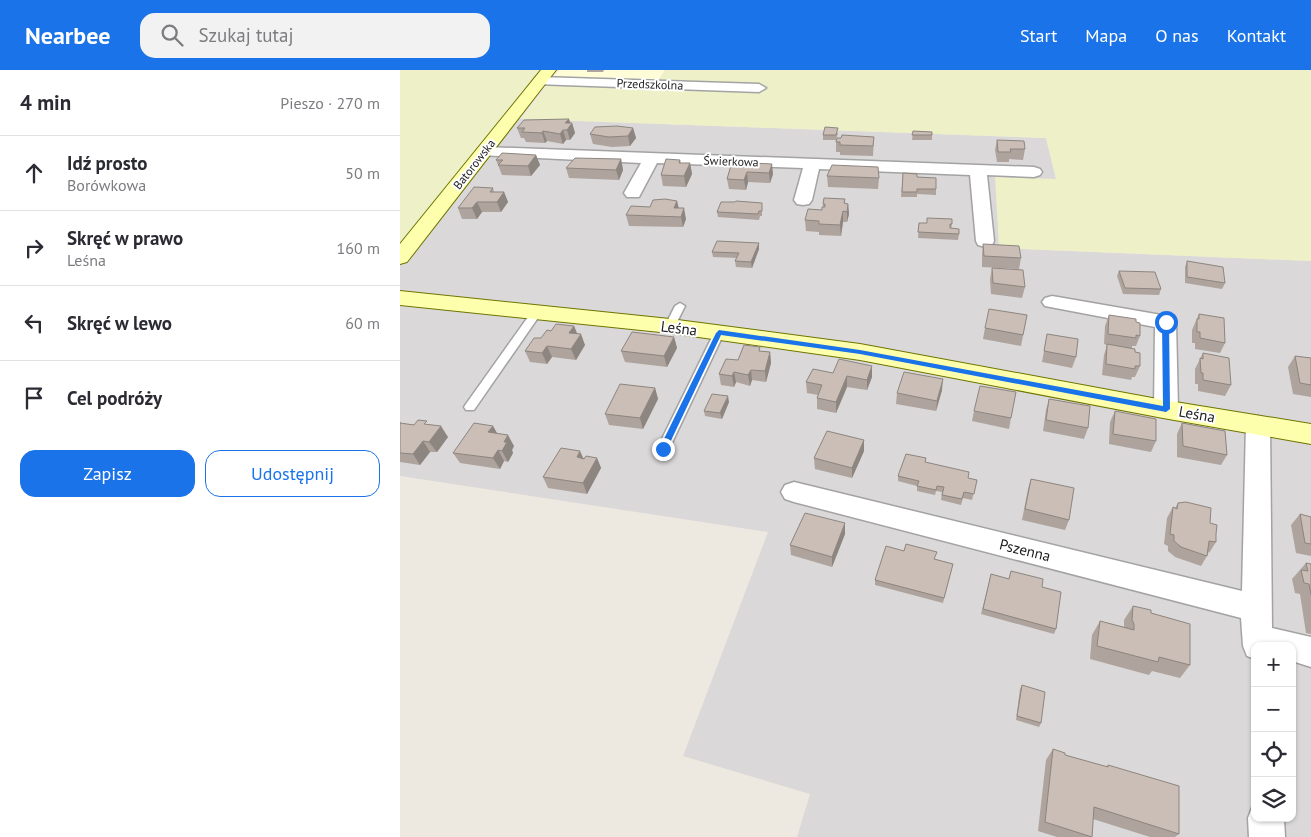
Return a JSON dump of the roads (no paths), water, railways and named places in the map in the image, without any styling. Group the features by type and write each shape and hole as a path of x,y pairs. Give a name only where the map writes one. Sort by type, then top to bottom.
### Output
{"street":[{"name":"Przedszkolna","path":"545,75 759,88"},
{"name":"Batorowska","path":"400,258 545,75"},
{"name":"Świerkowa","path":"484,152 1034,172"},
{"path":"633,193 652,158"},
{"path":"803,200 812,164"},
{"path":"978,170 985,241"},
{"name":"Leśna","path":"400,298 537,312 675,316 719,333 860,352 1311,434"},
{"path":"1052,302 1166,322 1166,409"},
{"path":"1258,425 1256,608 1267,642"},
{"name":"Pszenna","path":"794,492 1256,608"},
{"path":"1296,648 1311,652"},
{"path":"1266,822 1267,837"}],"lane":[{"path":"470,407 537,312"},
{"path":"663,449 719,333"}]}
